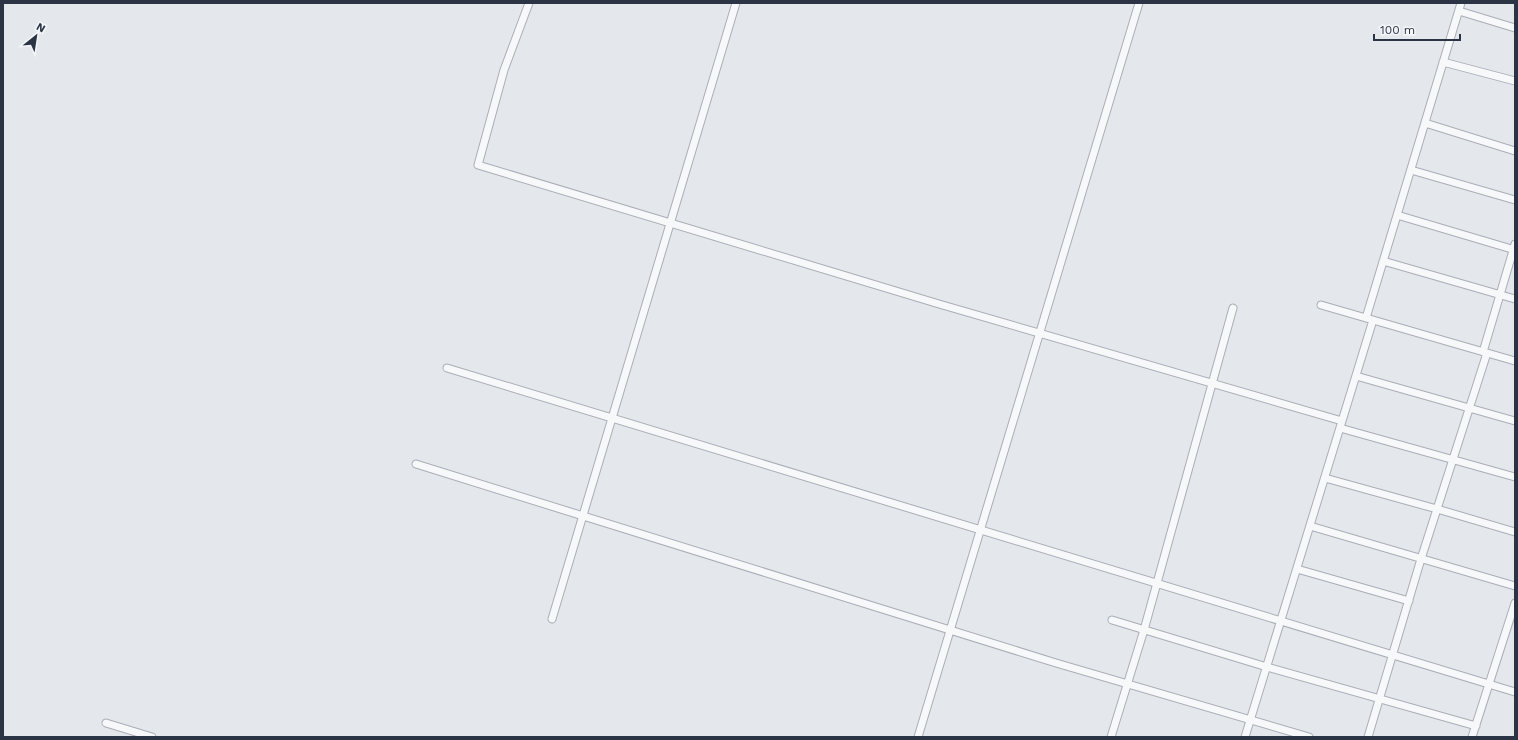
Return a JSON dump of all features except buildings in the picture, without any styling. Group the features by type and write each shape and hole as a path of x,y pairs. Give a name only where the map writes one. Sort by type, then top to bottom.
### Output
{"street":[{"path":"529,3 504,70 478,165 1040,334 1212,384 1454,460 1515,477"},
{"path":"552,619 736,3"},
{"path":"918,737 1139,3"},
{"path":"1366,318 1461,3"},
{"path":"1459,11 1515,28"},
{"path":"1443,62 1515,81"},
{"path":"1425,123 1515,151"},
{"path":"1411,170 1515,200"},
{"path":"1368,737 1421,559 1470,408 1499,295 1514,248 1397,215"},
{"path":"1383,261 1515,299"},
{"path":"1321,305 1515,361"},
{"path":"1111,737 1144,630 1233,308"},
{"path":"1245,737 1373,320"},
{"path":"447,368 1515,692"},
{"path":"1356,376 1515,420"},
{"path":"416,464 950,630 1309,737"},
{"path":"1325,478 1515,532"},
{"path":"1310,526 1515,586"},
{"path":"1297,569 1409,601"},
{"path":"1472,737 1515,603"},
{"path":"1112,620 1267,667 1476,726"},
{"path":"106,723 152,737"}]}
